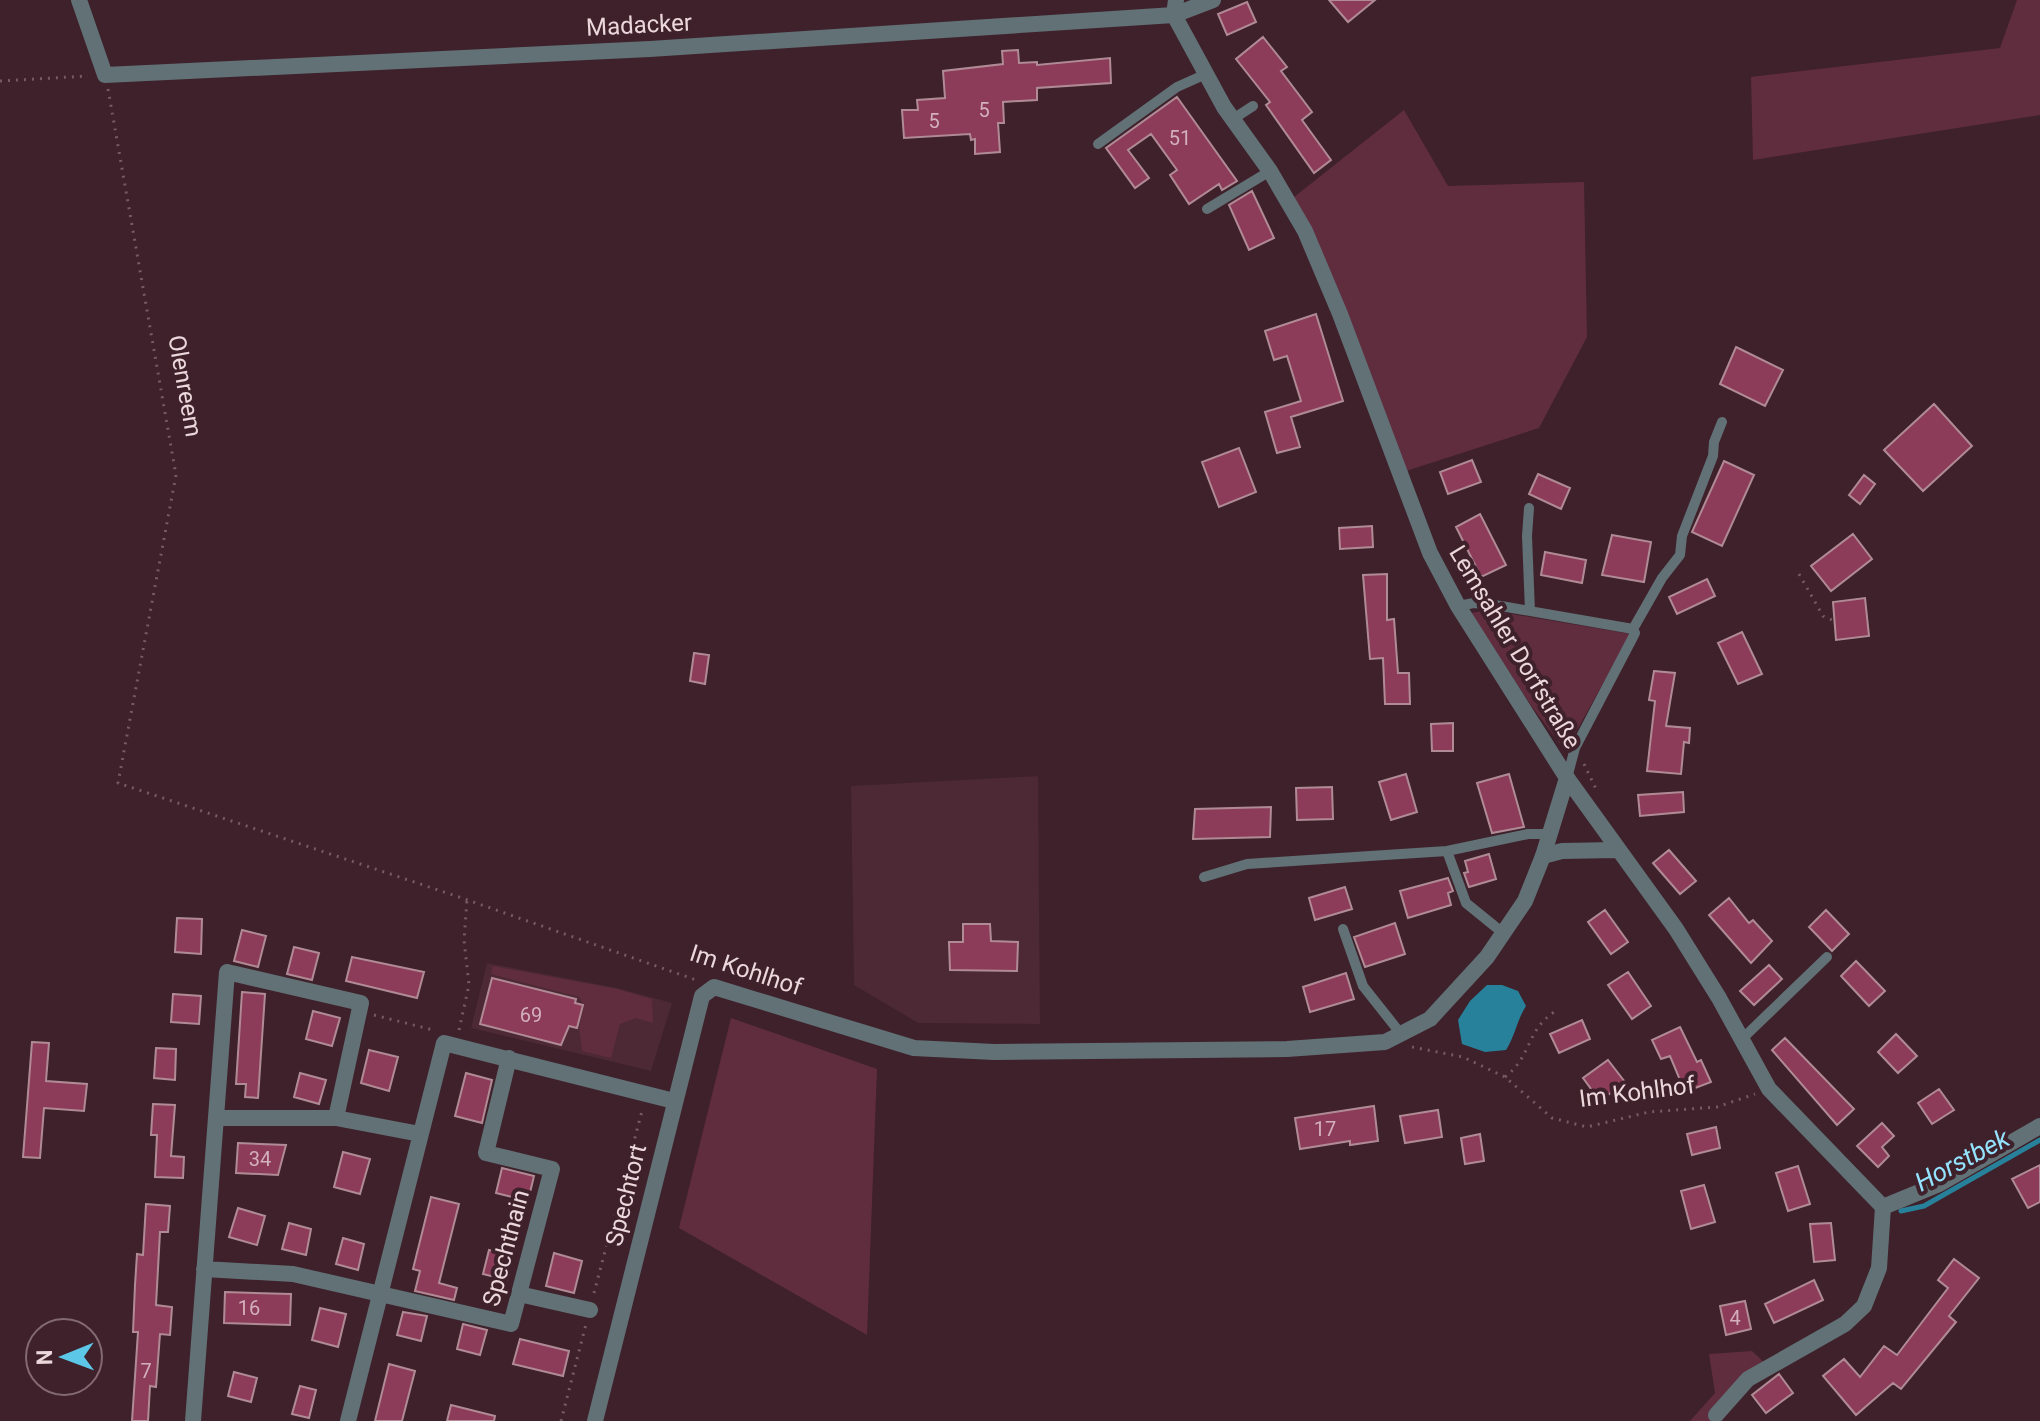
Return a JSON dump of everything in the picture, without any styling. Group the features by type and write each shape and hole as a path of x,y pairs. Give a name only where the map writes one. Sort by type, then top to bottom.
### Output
{"street":[{"path":"79,0 105,75"},
{"name":"Madacker","path":"105,75 650,49 1175,8 1213,0"},
{"name":"Lemsahler Dorfstraße","path":"1175,8 1206,74 1289,201 1311,245 1430,553 1458,606 1567,778 1616,850 1676,929 1769,1089 1883,1207"},
{"name":"Im Kohlhof","path":"714,987 914,1048 994,1052 1287,1049 1385,1042 1430,1019 1487,957 1525,901 1543,856 1567,778"},
{"path":"1543,856 1573,850 1616,850"},
{"path":"193,1421 227,972 361,1003 336,1118"},
{"name":"Spechtort","path":"595,1421 702,996 714,987"},
{"path":"348,1421 420,1134 449,1044 674,1101"},
{"name":"Spechthain","path":"381,1293 511,1324 552,1169 486,1153 509,1058"},
{"path":"216,1118 336,1118 420,1134"},
{"path":"1717,1418 1748,1379 1845,1324 1864,1306 1879,1268 1883,1207 1939,1184 2040,1126"},
{"path":"204,1269 293,1274 381,1293"},
{"path":"519,1294 590,1310"}],"lane":[{"path":"1098,144 1177,87 1206,74"},
{"path":"1233,119 1253,106"},
{"path":"1207,209 1270,171"},
{"path":"1567,778 1575,748 1635,633 1633,629 1662,578 1680,555 1682,536 1713,456 1722,422"},
{"path":"1529,508 1530,611"},
{"path":"1458,606 1474,603 1633,629"},
{"path":"1204,877 1247,864 1447,851 1528,834 1550,834"},
{"path":"1447,851 1466,903 1503,933"},
{"path":"1343,929 1363,986 1401,1034"},
{"path":"1742,1039 1827,957"}],"path":[{"path":"0,81 105,75"},
{"name":"Olenreem","path":"105,75 176,475 118,783"},
{"path":"1799,574 1823,616 1834,621"},
{"name":"Im Kohlhof","path":"118,783 714,987"},
{"path":"449,1044 469,985 464,940 467,900"},
{"path":"359,1010 442,1033 449,1044"},
{"path":"1505,1077 1519,1065 1538,1024 1554,1012"},
{"name":"Im Kohlhof","path":"1385,1042 1463,1057 1505,1077 1552,1118 1587,1127 1649,1112 1717,1107 1769,1089"},
{"path":"561,1421 646,1094"}],"shaded area":[{"path":"2017,0 2040,0 2040,115 1753,160 1751,77 2000,48"},
{"path":"1404,110 1448,186 1584,182 1587,337 1539,428 1400,473 1289,201"},
{"path":"1488,610 1631,634 1573,737 1563,748 1530,704 1471,613"},
{"path":"1038,776 1040,1024 918,1023 854,985 851,786"},
{"path":"487,963 617,988 672,1003 651,1071 471,1028"},
{"path":"493,966 617,989 652,999 653,1023 636,1018 620,1024 611,1058 582,1051 579,1028 584,1006 579,997 491,974"},
{"path":"731,1018 877,1069 867,1335 679,1228"},
{"path":"1752,1351 1768,1366 1721,1421 1690,1421 1715,1393 1709,1354"}],"water":[{"path":"1487,985 1502,985 1518,991 1526,1006 1506,1050 1485,1052 1462,1044 1458,1020 1470,1001"}],"building":[{"path":"1329,0 1375,0 1348,22"},
{"path":"1247,2 1256,22 1227,35 1218,14"},
{"path":"1263,37 1287,67 1281,71 1312,112 1302,120 1331,160 1314,173 1266,105 1270,102 1236,59"},
{"path":"1018,50 1019,63 1037,62 1037,65 1110,58 1111,83 1037,88 1037,100 1003,102 1004,123 998,123 1000,152 975,154 975,139 971,140 970,134 904,138 902,110 918,110 917,100 945,98 943,71 1003,64 1002,51"},
{"path":"1177,97 1237,181 1222,190 1219,184 1189,204 1170,175 1177,170 1151,134 1128,150 1149,178 1135,188 1106,148"},
{"path":"1252,191 1274,238 1249,250 1229,205"},
{"path":"1316,314 1343,401 1291,417 1300,447 1277,453 1265,412 1301,401 1287,356 1274,360 1265,331"},
{"path":"1736,347 1783,370 1765,406 1720,384"},
{"path":"1934,404 1972,446 1923,491 1884,450"},
{"path":"1239,448 1256,492 1219,507 1202,462"},
{"path":"1472,460 1481,482 1448,494 1440,472"},
{"path":"1724,461 1754,475 1722,546 1692,532"},
{"path":"1538,474 1570,488 1561,509 1529,494"},
{"path":"1864,475 1875,484 1860,504 1849,495"},
{"path":"1480,514 1506,565 1481,577 1456,527"},
{"path":"1372,526 1373,547 1340,549 1339,528"},
{"path":"1853,534 1872,559 1831,591 1811,566"},
{"path":"1612,535 1651,542 1644,582 1602,575"},
{"path":"1545,552 1586,560 1582,583 1541,575"},
{"path":"1387,574 1387,620 1394,619 1398,673 1409,673 1410,704 1385,704 1383,658 1370,659 1363,575"},
{"path":"1707,579 1715,596 1677,614 1669,597"},
{"path":"1865,598 1869,636 1836,640 1833,602"},
{"path":"1742,632 1762,674 1738,684 1718,643"},
{"path":"694,653 709,655 705,684 690,681"},
{"path":"1654,671 1675,673 1666,726 1690,728 1689,743 1684,742 1681,774 1647,771 1655,701 1649,700"},
{"path":"1453,723 1453,751 1432,751 1431,724"},
{"path":"1406,774 1417,812 1391,820 1379,782"},
{"path":"1509,774 1524,827 1492,833 1477,783"},
{"path":"1332,787 1333,819 1297,820 1296,788"},
{"path":"1683,792 1684,812 1640,816 1638,795"},
{"path":"1271,807 1270,837 1193,839 1195,809"},
{"path":"1669,850 1696,881 1680,894 1653,863"},
{"path":"1489,854 1496,879 1469,887 1464,873 1468,872 1465,861"},
{"path":"1448,878 1453,891 1448,893 1451,905 1408,918 1400,891"},
{"path":"1345,887 1352,909 1315,920 1309,898"},
{"path":"1729,898 1749,923 1753,920 1772,941 1751,963 1709,915"},
{"path":"1605,910 1628,942 1611,954 1588,922"},
{"path":"1826,910 1849,934 1832,951 1809,927"},
{"path":"177,918 202,919 201,954 175,952"},
{"path":"1395,923 1405,954 1365,967 1354,937"},
{"path":"963,924 990,924 991,941 1018,942 1017,971 950,970 949,942 963,942"},
{"path":"242,930 266,936 258,967 234,961"},
{"path":"294,947 319,953 312,980 287,974"},
{"path":"352,957 424,972 417,998 346,981"},
{"path":"1856,961 1885,991 1869,1006 1841,976"},
{"path":"1769,965 1782,979 1754,1005 1740,991"},
{"path":"1628,972 1651,1006 1632,1019 1608,985"},
{"path":"1346,973 1354,999 1310,1012 1303,987"},
{"path":"492,978 576,999 575,1003 583,1005 577,1028 569,1026 561,1045 480,1024"},
{"path":"242,992 265,994 258,1098 245,1097 246,1084 236,1084"},
{"path":"173,994 201,996 199,1024 171,1022"},
{"path":"313,1011 340,1018 332,1046 306,1039"},
{"path":"1582,1020 1590,1039 1559,1053 1550,1034"},
{"path":"1680,1027 1711,1082 1685,1092 1670,1056 1661,1059 1652,1040"},
{"path":"1896,1034 1917,1056 1898,1073 1878,1052"},
{"path":"1785,1038 1854,1109 1837,1125 1772,1050"},
{"path":"32,1042 49,1043 46,1081 87,1084 84,1111 44,1108 40,1158 23,1157"},
{"path":"156,1048 176,1049 175,1080 154,1078"},
{"path":"369,1050 398,1057 389,1091 361,1083"},
{"path":"1608,1060 1625,1082 1600,1101 1583,1078"},
{"path":"300,1073 326,1080 319,1104 294,1097"},
{"path":"466,1073 492,1080 482,1123 455,1116"},
{"path":"1939,1089 1954,1110 1932,1124 1918,1103"},
{"path":"153,1104 175,1105 171,1156 184,1157 183,1178 155,1177 157,1135 151,1135"},
{"path":"1374,1106 1378,1141 1350,1145 1350,1141 1300,1149 1295,1118"},
{"path":"1438,1110 1442,1137 1405,1143 1400,1116"},
{"path":"1882,1123 1894,1136 1882,1147 1889,1156 1878,1167 1857,1146"},
{"path":"1716,1127 1720,1148 1692,1155 1687,1134"},
{"path":"1480,1134 1484,1161 1465,1164 1461,1138"},
{"path":"238,1143 286,1145 278,1175 236,1173"},
{"path":"343,1152 370,1159 360,1194 334,1187"},
{"path":"2040,1165 2040,1202 2028,1208 2012,1179"},
{"path":"1798,1166 1810,1204 1788,1211 1776,1173"},
{"path":"502,1168 534,1176 528,1201 496,1193"},
{"path":"1704,1185 1715,1222 1691,1229 1681,1191"},
{"path":"431,1197 459,1204 439,1283 457,1288 454,1300 415,1291 420,1271 413,1269"},
{"path":"146,1204 170,1206 168,1232 160,1232 156,1305 172,1307 170,1335 160,1334 156,1387 150,1386 148,1421 132,1421 138,1332 133,1332 137,1254 143,1255"},
{"path":"238,1208 265,1216 257,1245 229,1237"},
{"path":"289,1223 311,1229 306,1255 282,1249"},
{"path":"1831,1223 1835,1260 1814,1262 1810,1224"},
{"path":"343,1238 364,1244 358,1270 336,1264"},
{"path":"489,1250 513,1256 507,1280 483,1274"},
{"path":"554,1253 582,1261 574,1293 546,1286"},
{"path":"1954,1259 1979,1278 1949,1316 1956,1322 1901,1389 1893,1383 1856,1415 1823,1376 1844,1359 1860,1377 1884,1346 1897,1355 1948,1288 1938,1280"},
{"path":"1814,1280 1823,1300 1774,1323 1765,1304"},
{"path":"225,1292 291,1294 290,1325 224,1323"},
{"path":"1745,1301 1751,1329 1726,1335 1720,1306"},
{"path":"320,1308 346,1314 338,1347 312,1340"},
{"path":"403,1312 427,1316 421,1341 397,1335"},
{"path":"463,1324 487,1330 480,1355 457,1349"},
{"path":"520,1339 569,1351 563,1376 513,1364"},
{"path":"389,1364 415,1371 402,1421 375,1421"},
{"path":"234,1372 257,1378 251,1402 228,1396"},
{"path":"1779,1374 1793,1393 1766,1413 1752,1395"},
{"path":"300,1386 316,1390 309,1418 292,1414"},
{"path":"451,1405 495,1416 494,1421 447,1421"}],"waterway":[{"name":"Horstbek","path":"1901,1211 1924,1206 2040,1140"}]}
